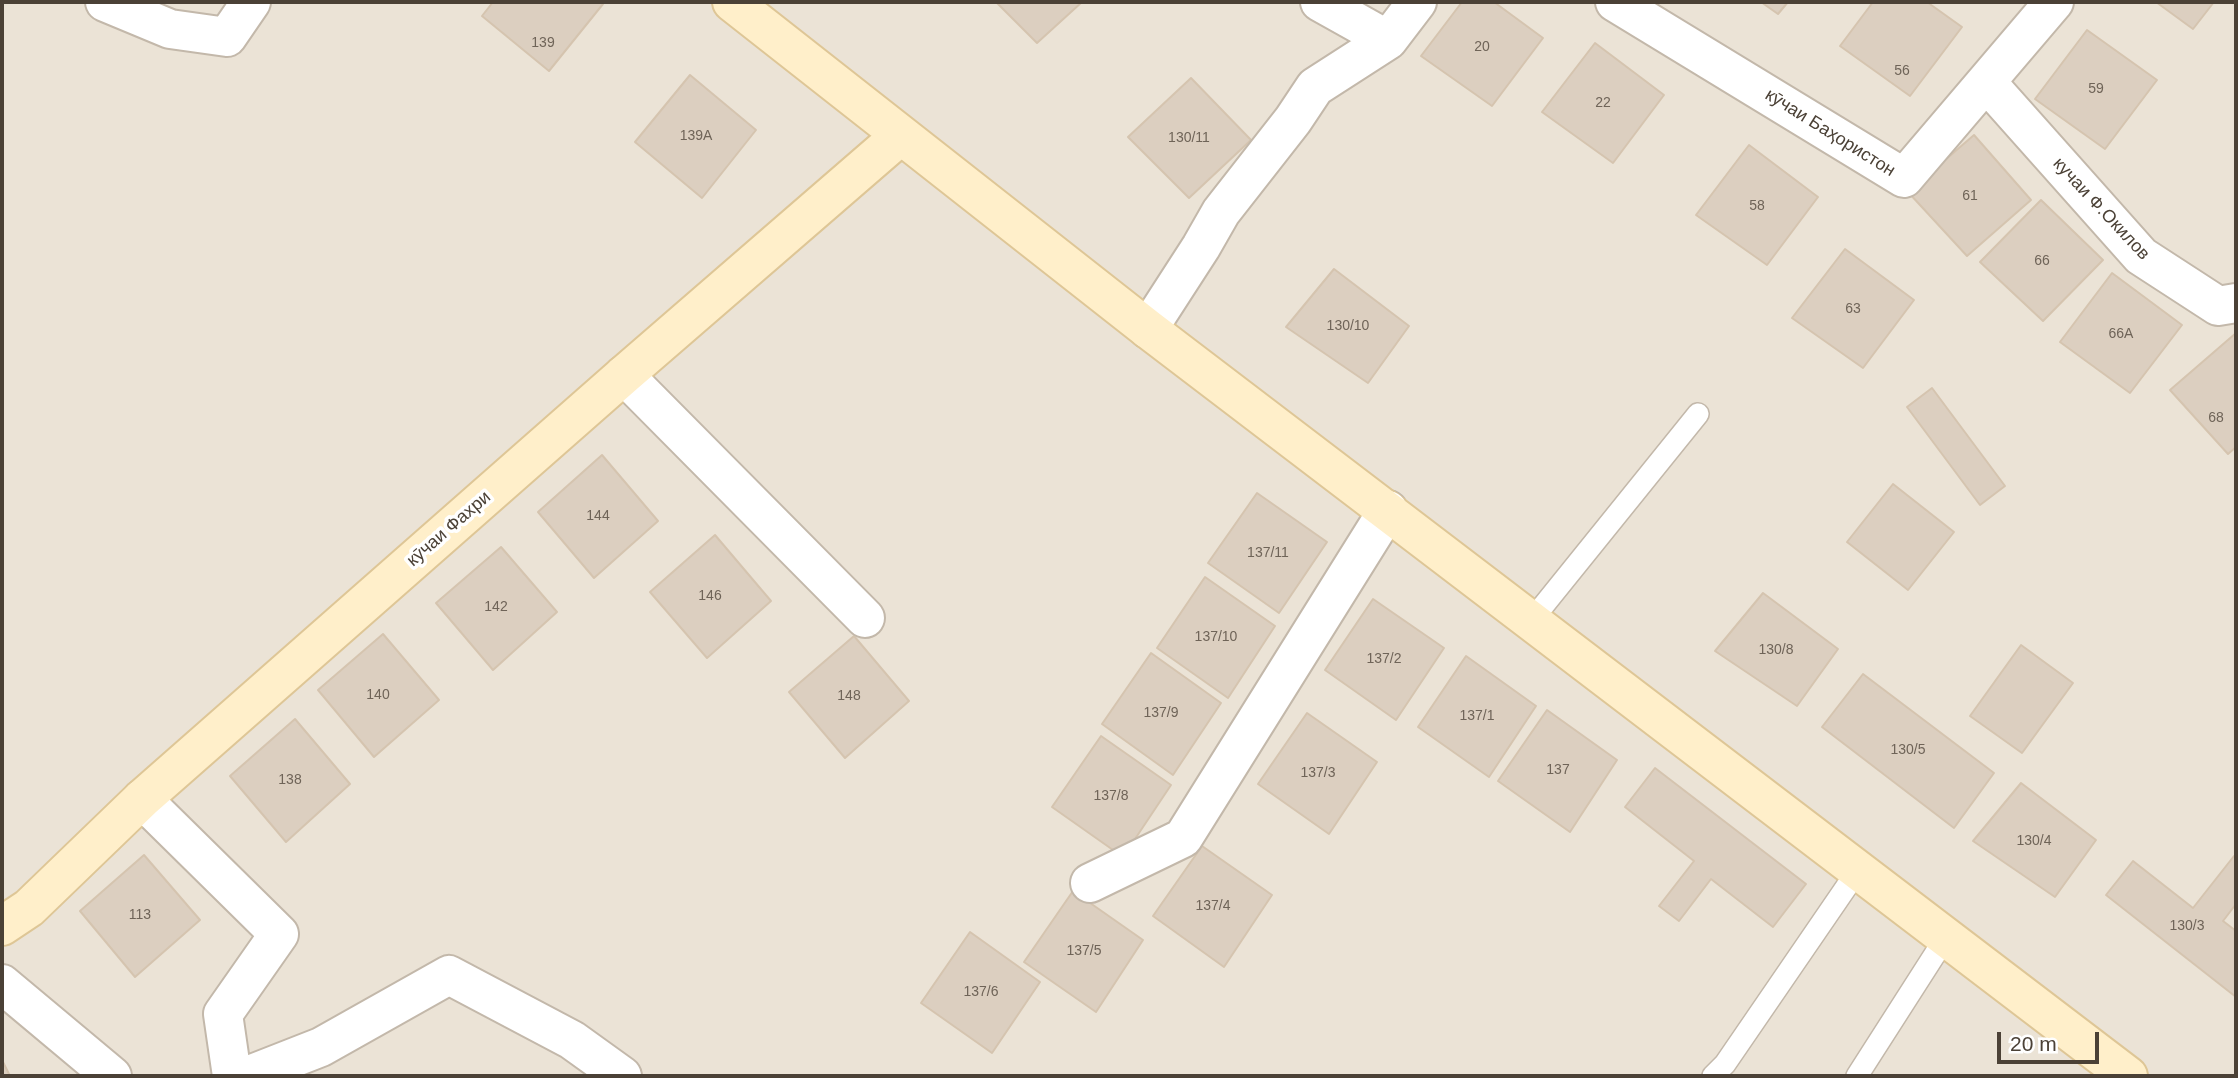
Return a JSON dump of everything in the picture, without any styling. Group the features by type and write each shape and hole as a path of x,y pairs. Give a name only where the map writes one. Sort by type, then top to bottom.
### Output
{"main road":[{"path":"732,2 1148,328 2128,1076"},
{"name":"кӯчаи Фахри","path":"2,926 29,908 142,799 624,375 901,136"}],"street":[{"path":"104,2 170,29 228,37 251,2"},
{"path":"1320,2 1388,40"},
{"path":"1148,328 1221,212 1293,120 1315,87 1388,40 1417,2"},
{"name":"кӯчаи Баҳористон","path":"1626,4 1904,178 2054,2"},
{"name":"кучаи Ф.Окилов","path":"1987,83 2141,256 2218,306 2236,303"},
{"path":"624,375 865,618"},
{"path":"1090,883 1183,838 1388,510"},
{"path":"142,799 279,934 223,1014 232,1076"},
{"path":"247,1076 321,1047 449,975 572,1040 622,1076"},
{"path":"2,984 112,1076"}],"lane":[{"path":"1531,621 1698,414"},
{"path":"1713,1076 1725,1064 1858,870"},
{"path":"1857,1076 1946,937"}],"shaded area":[{"path":"2,2 2236,2 2236,1076 2,1076"}],"building":[{"path":"493,2 603,4 549,71 482,16"},
{"path":"996,2 1082,2 1037,43"},
{"path":"1462,2 1494,2 1543,38 1492,106 1421,56"},
{"path":"1761,2 1788,2 1778,14"},
{"path":"1873,2 1927,2 1962,27 1910,96 1840,46"},
{"path":"2156,2 2214,2 2193,29"},
{"path":"2087,30 2157,80 2105,149 2035,99"},
{"path":"1595,43 1664,95 1613,163 1542,112"},
{"path":"690,75 756,130 702,198 635,142"},
{"path":"1191,78 1251,140 1189,198 1128,137"},
{"path":"1974,135 2031,200 1967,256 1908,192"},
{"path":"1749,145 1818,197 1767,265 1696,215"},
{"path":"2041,200 2103,260 2043,321 1980,262"},
{"path":"1845,249 1914,300 1863,368 1792,318"},
{"path":"1334,269 1409,326 1368,383 1286,327"},
{"path":"2112,273 2182,325 2130,393 2060,342"},
{"path":"2236,333 2236,447 2228,454 2170,390"},
{"path":"1932,388 2005,486 1980,505 1907,407"},
{"path":"602,455 658,521 594,578 538,512"},
{"path":"1893,484 1954,532 1908,590 1847,542"},
{"path":"1257,493 1327,542 1279,613 1208,563"},
{"path":"715,535 771,601 707,658 650,592"},
{"path":"501,547 557,612 493,670 436,603"},
{"path":"1205,577 1275,626 1228,698 1157,648"},
{"path":"1763,593 1838,649 1797,706 1715,651"},
{"path":"1373,599 1444,648 1396,720 1325,670"},
{"path":"383,634 439,700 374,757 318,690"},
{"path":"854,636 909,701 845,758 789,692"},
{"path":"2021,645 2073,683 2022,753 1970,716"},
{"path":"1151,653 1221,703 1173,775 1102,724"},
{"path":"1466,656 1536,706 1489,777 1418,727"},
{"path":"1863,674 1994,773 1954,828 1822,727"},
{"path":"1547,710 1617,760 1570,832 1498,781"},
{"path":"1307,713 1377,762 1329,834 1258,784"},
{"path":"295,719 350,784 286,842 230,776"},
{"path":"1101,736 1171,785 1123,857 1052,807"},
{"path":"1655,768 1806,884 1773,927 1711,879 1679,921 1659,906 1694,861 1625,807"},
{"path":"2021,783 2096,840 2055,897 1973,841"},
{"path":"1202,846 1272,895 1224,967 1153,916"},
{"path":"144,855 200,920 135,977 80,911"},
{"path":"2234,856 2236,904 2223,921 2236,931 2236,997 2106,895 2133,861 2193,908"},
{"path":"1073,891 1143,940 1096,1012 1024,962"},
{"path":"970,932 1040,982 992,1053 921,1003"},
{"path":"2,1060 10,1076 2,1076"}]}
